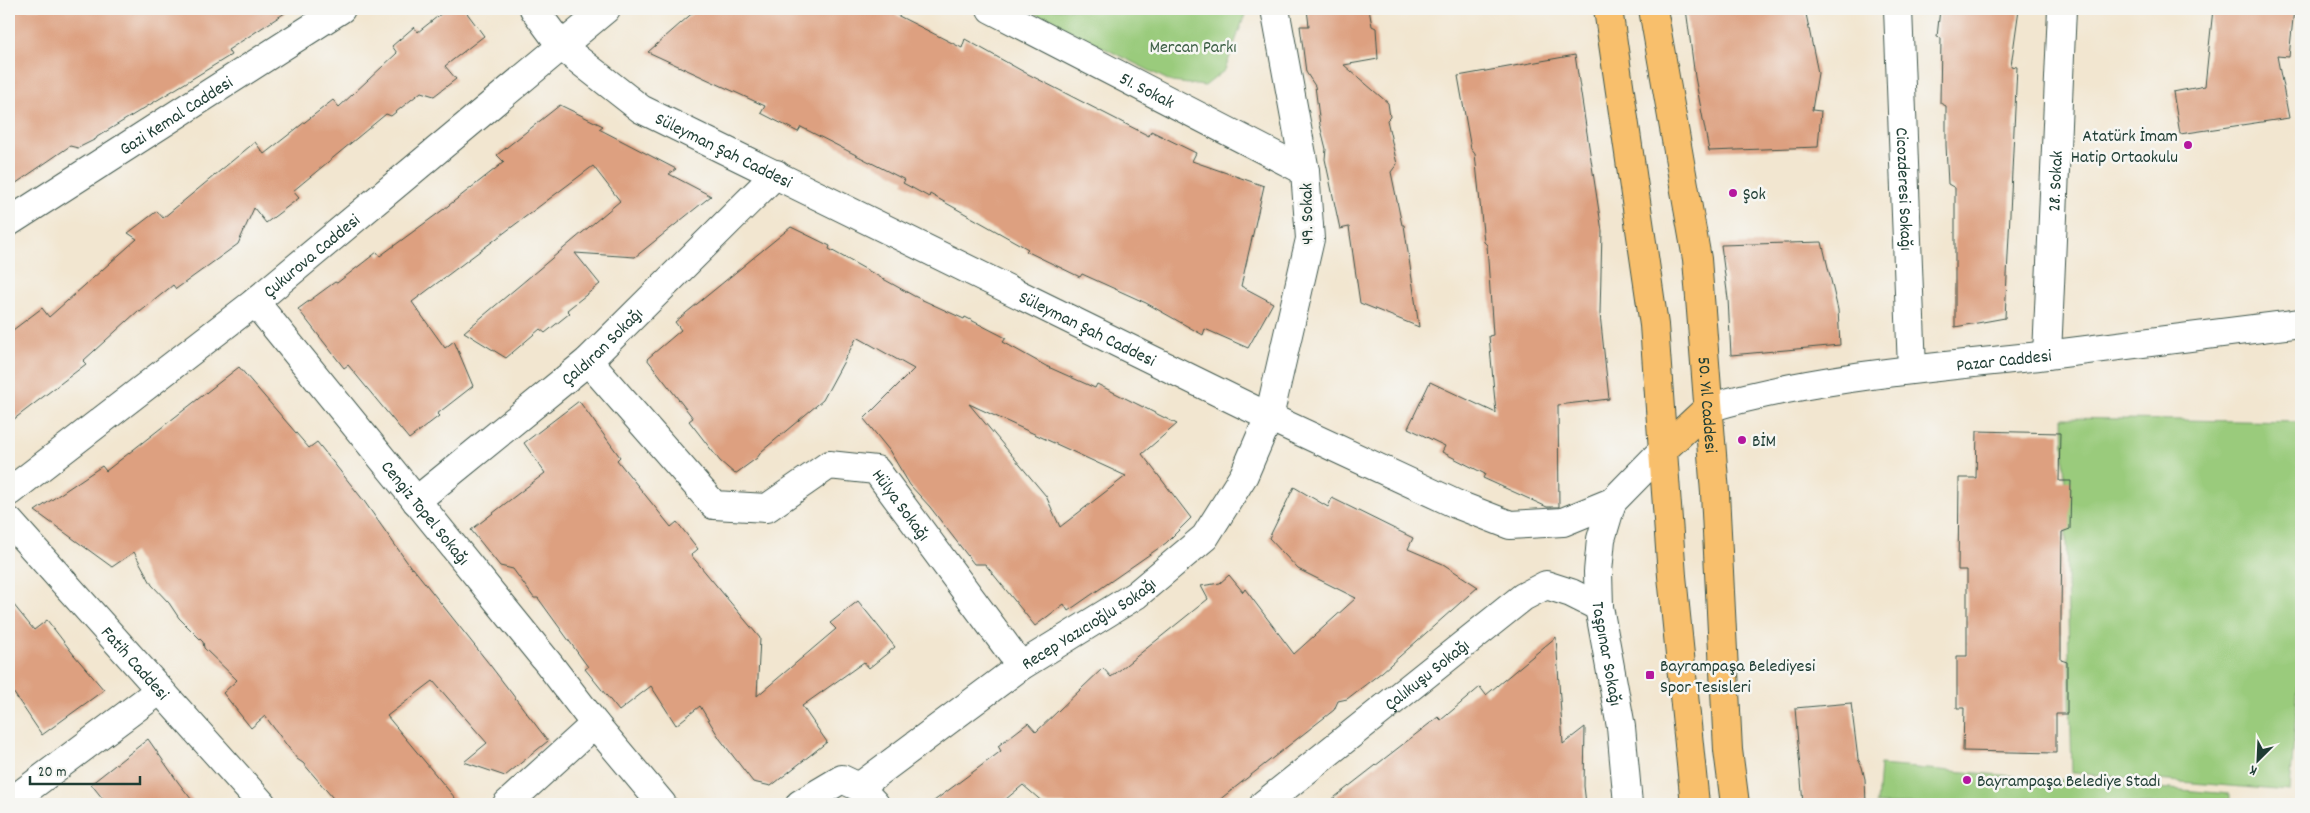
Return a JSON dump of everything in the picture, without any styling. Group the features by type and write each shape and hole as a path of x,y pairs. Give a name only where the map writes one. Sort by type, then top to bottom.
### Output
{"main road":[{"path":"1608,9 1654,325 1674,596 1695,804"},
{"name":"50. Yıl Caddesi","path":"1653,9 1697,259 1715,492 1728,750 1735,804"},
{"path":"1663,450 1708,408"}],"street":[{"name":"Gazi Kemal Caddesi","path":"9,222 341,9"},
{"name":"Süleyman Şah Caddesi","path":"534,9 562,47 641,109 1269,417 1456,504 1510,525 1563,522 1612,502 1663,450"},
{"name":"Çukurova Caddesi","path":"9,492 255,302 606,9"},
{"name":"51. Sokak","path":"991,9 1305,171"},
{"name":"49. Sokak","path":"1269,417 1310,239 1305,171 1275,9"},
{"name":"Cicozderesi Sokağı","path":"1898,9 1912,369"},
{"name":"28. Sokak","path":"2047,355 2062,9"},
{"name":"Çaldıran Sokağı","path":"416,501 588,361 776,174"},
{"name":"Cengiz Topel Sokağı","path":"255,302 595,724 662,804"},
{"name":"Pazar Caddesi","path":"1708,408 1748,396 1912,369 2047,355 2301,323"},
{"name":"Hülya Sokağı","path":"588,361 714,505 767,508 829,466 876,470 1021,666"},
{"name":"Recep Yazıcıoğlu Sokağı","path":"867,795 1021,666 1136,595 1206,537 1244,475 1269,417"},
{"name":"Taşpınar Sokağı","path":"1612,502 1601,539 1598,572 1599,607 1621,727 1628,804"},
{"name":"Fatih Caddesi","path":"9,521 262,804"},
{"name":"Çalıkuşu Sokağı","path":"1264,804 1522,596 1546,585 1571,593 1599,607"},
{"path":"9,803 160,690"},
{"path":"506,804 595,724"},
{"path":"800,804 842,779 867,795"}],"green space":[{"name":"Mercan Parkı","path":"1026,9 1247,9 1225,70 1205,86 1172,82"},
{"path":"2063,418 2301,422 2301,645 2290,791 2072,773"},
{"name":"Bayrampaşa Belediye Stadı","path":"1880,765 2230,794 2230,804 1877,804"}],"building":[{"path":"9,9 291,9 228,50 231,55 96,139 78,148 70,146 9,188"},
{"path":"447,9 464,9 484,36 445,66 456,79 434,96 421,92 391,116 386,114 293,191 299,198 266,223 254,208 238,244 176,289 173,285 140,312 138,311 83,361 86,364 9,423 9,333 42,308 49,317 137,239 128,233 157,211 163,218 255,142 264,154 333,100 339,107 397,53 392,46 414,27 418,32"},
{"path":"697,9 885,9 962,48 965,39 1024,72 1149,136 1151,131 1196,153 1192,161 1264,186 1241,286 1273,303 1248,348 1205,329 1203,335 1146,303 1082,274 1080,277 1026,251 1028,249 930,194 929,197 903,183 905,180 801,127 798,132 761,113 765,106 648,52"},
{"path":"1307,9 1369,9 1372,26 1376,28 1378,59 1344,65 1388,103 1390,117 1387,120 1397,164 1391,172 1402,225 1404,225 1419,327 1360,303 1349,227 1340,229 1325,159 1326,149 1320,125 1315,86 1306,72 1300,26 1309,26"},
{"path":"1686,9 1805,9 1818,73 1812,110 1821,111 1818,147 1709,151 1695,77"},
{"path":"1940,9 2019,9 2011,66 2017,67 2005,318 1955,327 1955,188 1948,184 1946,106 1940,103 1941,38 1937,37"},
{"path":"2213,9 2294,9 2289,57 2277,56 2289,118 2180,134 2173,92 2205,86"},
{"path":"1575,55 1602,231 1600,314 1609,399 1558,405 1559,507 1547,507 1483,478 1485,474 1442,452 1445,446 1408,428 1430,382 1496,413 1489,336 1493,335 1487,245 1484,242 1475,154 1471,149 1458,76"},
{"path":"560,105 603,126 599,129 676,169 669,174 711,196 635,257 575,253 600,284 567,310 570,313 545,333 540,329 506,358 464,332 620,201 593,166 412,302 445,348 454,341 473,386 409,439 348,365 344,368 298,309 335,282 337,283 377,252 380,256 444,209 504,162 497,155"},
{"path":"791,227 830,246 829,249 914,296 964,319 965,317 1006,338 1003,342 1046,366 1095,388 1097,384 1177,424 1142,454 1191,518 1166,543 1068,611 1064,604 1035,626 985,564 974,564 930,507 910,485 889,450 864,419 914,369 857,337 823,400 762,451 757,458 735,474 720,461 689,421 693,418 647,359 681,330 675,322","holes":["969,404 1126,476 1060,527 1046,496"]},
{"path":"1822,242 1838,310 1840,345 1731,355 1728,299 1721,245"},
{"path":"239,367 309,448 317,442 364,501 412,569 490,665 548,741 505,776 464,762 487,743 433,681 387,716 460,804 338,804 303,763 297,759 265,716 251,728 223,693 237,680 204,648 203,642 179,618 169,603 152,585 134,552 112,567 35,511 102,466 106,471"},
{"path":"579,401 620,457 617,460 671,527 677,522 698,549 691,555 760,638 757,696 836,629 830,623 858,601 895,647 869,668 864,662 802,706 827,742 771,786 753,782 720,739 700,706 676,725 651,686 619,711 585,669 588,667 538,598 534,598 513,569 500,566 471,530 545,473 524,443"},
{"path":"1977,431 2060,433 2059,481 2071,481 2070,529 2062,532 2061,660 2067,662 2067,714 2056,714 2056,753 1963,751 1964,708 1957,708 1957,656 1967,656 1967,570 1958,570 1959,478 1976,478"},
{"path":"1294,487 1328,507 1332,498 1413,538 1408,549 1443,564 1478,587 1382,672 1347,699 1338,701 1334,710 1214,804 1045,804 1023,785 1000,804 930,804 1001,751 998,746 1028,723 1036,732 1103,668 1111,677 1208,599 1201,586 1220,583 1229,575 1243,592 1245,589 1294,654 1356,598 1298,569 1269,538"},
{"path":"9,599 34,630 47,620 104,690 42,735 9,686"},
{"path":"1556,637 1563,744 1585,727 1584,786 1586,804 1326,804 1438,717 1441,720 1480,687 1486,695"},
{"path":"1851,703 1858,759 1865,779 1866,804 1803,804 1795,708"},
{"path":"148,739 195,804 107,804 91,784"}],"place":[{"name":"Atatürk İmam Hatip Ortaokulu","path":"2188,145"},
{"name":"Şok","path":"1733,193"},
{"name":"BİM","path":"1742,440"},
{"name":"Bayrampaşa Belediyesi Spor Tesisleri","path":"1650,675"},
{"name":"Bayrampaşa Belediye Stadı","path":"1967,780"}]}
